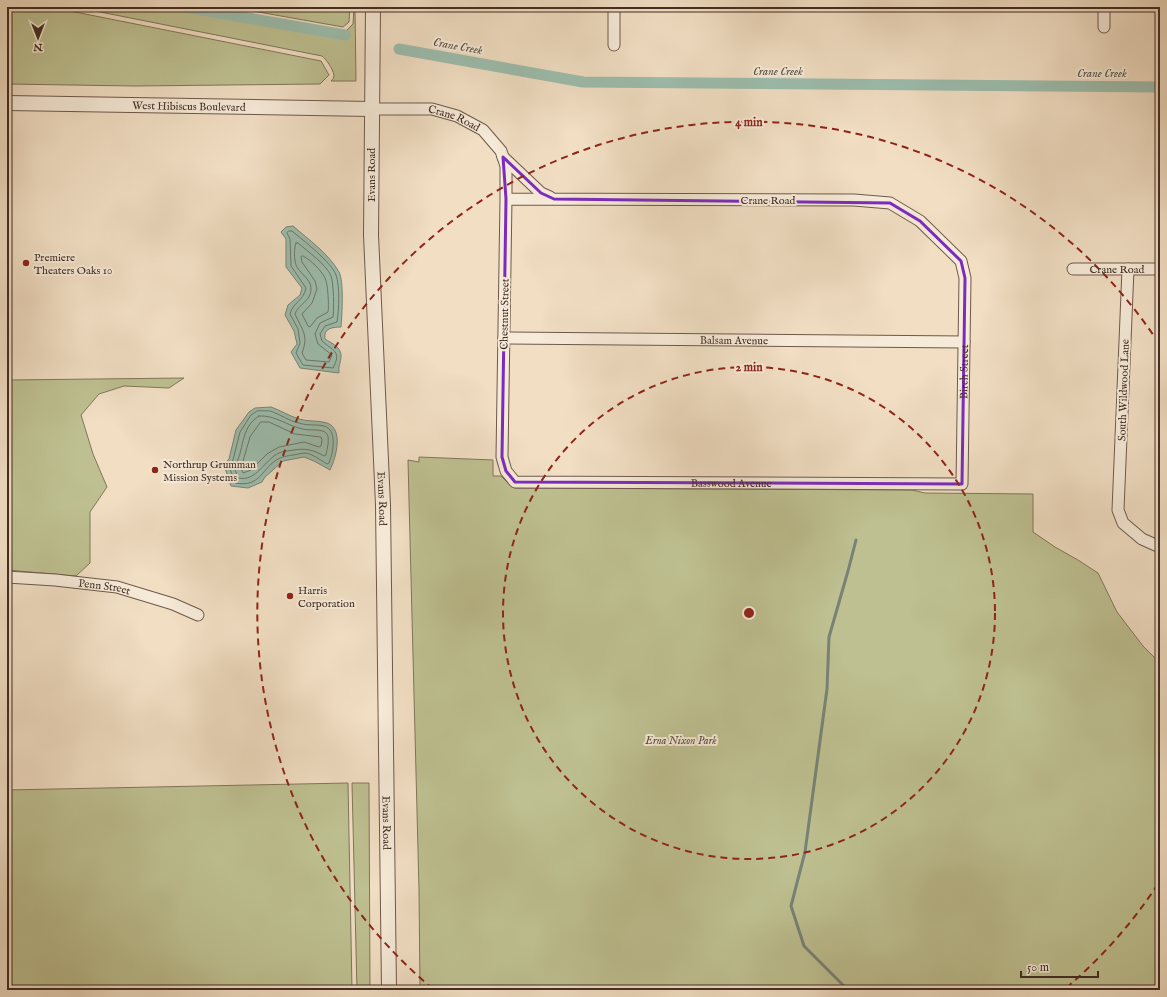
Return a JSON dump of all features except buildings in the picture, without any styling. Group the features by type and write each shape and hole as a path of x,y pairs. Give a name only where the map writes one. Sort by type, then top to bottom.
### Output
{"street":[{"name":"Evans Road","path":"373,7 371,235 383,519 389,990"},
{"path":"614,7 614,45"},
{"path":"1104,7 1104,27"},
{"name":"West Hibiscus Boulevard","path":"7,103 371,109"},
{"name":"Crane Road","path":"371,109 432,109 457,116 483,130 501,151 502,156 541,193 554,199"},
{"name":"Chestnut Street","path":"502,156 506,166 502,457 506,471"},
{"name":"Crane Road","path":"506,198 846,200 890,203 920,221 961,261"},
{"name":"Birch Street","path":"961,261 964,278 962,484"},
{"name":"Crane Road","path":"1074,269 1160,269"},
{"name":"South Wildwood Lane","path":"1128,270 1118,510 1123,523 1142,539 1160,547"},
{"name":"Balsam Avenue","path":"504,338 964,342"},
{"name":"Basswood Avenue","path":"506,471 515,482 962,484"},
{"name":"Penn Street","path":"7,577 54,580 117,587 173,604 198,615"}],"highlighted area":[{"path":"503,157 541,193 554,199 890,203 920,221 961,261 965,278 962,484 515,482 506,471 502,457 506,199"}],"green space":[{"path":"7,7 50,7 321,61 329,75 320,84 135,86 7,84"},
{"path":"75,7 200,7 342,32 346,31 353,24 355,7 356,81 331,81 334,75 329,64 322,56"},
{"path":"230,7 350,7 349,22 343,27"},
{"path":"184,378 169,388 124,386 99,394 81,415 93,454 107,487 90,512 90,563 76,576 7,570 7,380"},
{"name":"Erna Nixon Park","path":"419,457 493,460 493,476 501,476 515,488 912,490 925,493 1033,494 1033,532 1098,573 1117,612 1143,646 1160,663 1160,990 420,990 419,889 408,460 419,462"},
{"path":"348,783 352,990 7,990 7,790"},
{"path":"352,783 369,783 370,990 357,990"}],"water":[{"path":"293,226 324,253 335,265 341,276 341,327 335,327 327,330 325,335 325,339 336,346 340,351 341,357 339,373 300,368 291,352 297,344 294,331 285,315 288,305 300,295 302,288 286,267 286,239 281,232 286,227"},
{"path":"271,407 299,419 324,422 332,426 337,437 337,444 330,470 304,457 283,461 265,477 262,482 248,488 231,486 224,465 229,459 236,430 249,412 255,408"}],"waterway":[{"name":"Crane Creek","path":"185,7 345,35"},
{"name":"Crane Creek","path":"399,49 583,82 1160,87"},
{"path":"848,990 804,946 791,906 805,852 827,689 829,637 856,540"}],"place":[{"name":"Premiere Theaters Oaks 10","path":"26,263"},
{"name":"Northrup Grumman Mission Systems","path":"155,470"},
{"name":"Harris Corporation","path":"290,596"}]}
